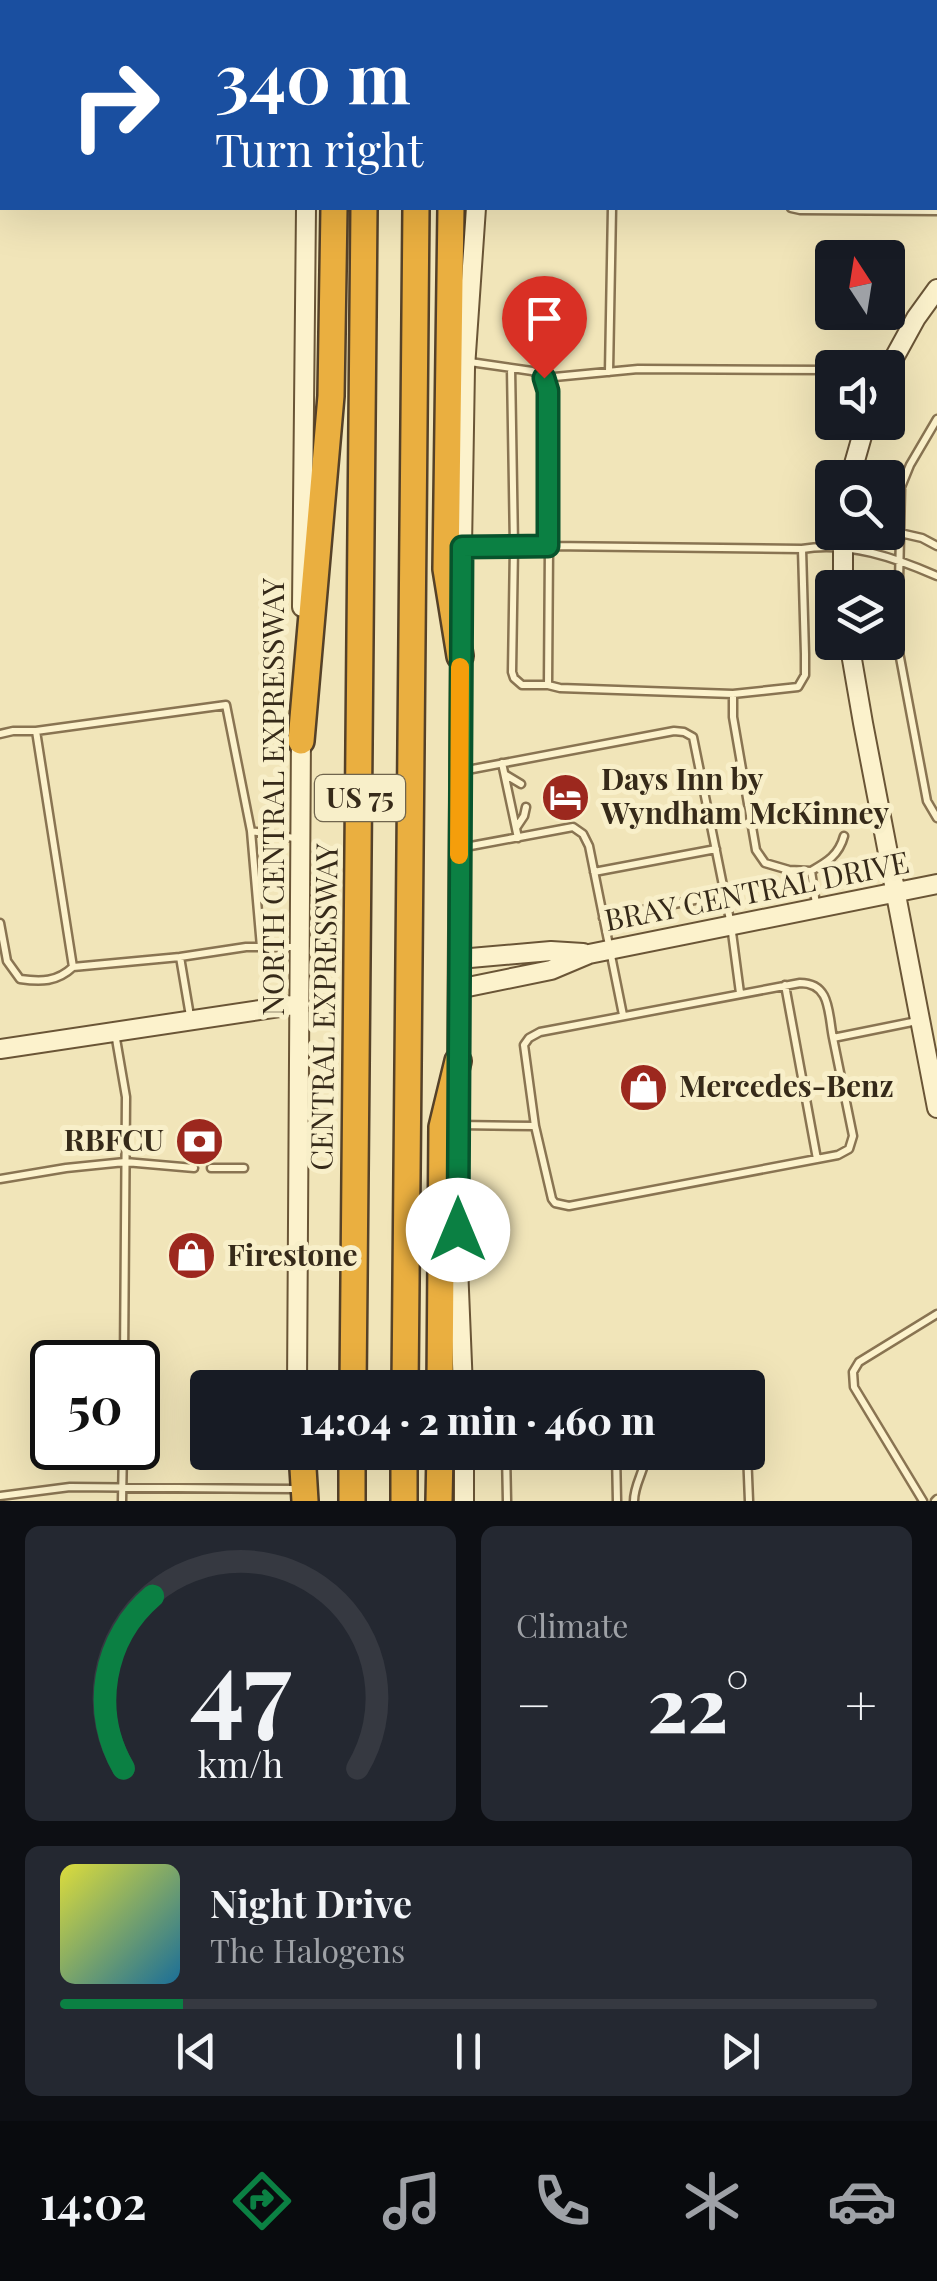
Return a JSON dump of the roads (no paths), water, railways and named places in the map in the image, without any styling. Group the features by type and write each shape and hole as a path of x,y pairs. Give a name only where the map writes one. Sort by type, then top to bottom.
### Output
{"highway":[{"path":"301,741 331,396 334,210"},
{"name":"CENTRAL EXPRESSWAY","path":"353,1370 364,210"},
{"name":"US 75","path":"405,1370 416,210"},
{"path":"451,210 446,569 460,656"},
{"path":"440,1370 442,1127 458,1061"},
{"path":"299,1470 299,1497"},
{"path":"352,1470 352,1501"},
{"path":"404,1470 404,1501"},
{"path":"439,1501 440,1470"}],"main road":[{"name":"NORTH CENTRAL EXPRESSWAY","path":"297,1370 306,210"},
{"path":"462,1370 457,1124 460,656 466,362 476,210"},
{"path":"898,350 937,289"},
{"path":"852,660 937,1108"},
{"name":"BRAY CENTRAL DRIVE","path":"458,990 551,970 588,954 937,884"},
{"name":"BRAY CENTRAL DRIVE","path":"458,959 550,951 588,954"},
{"path":"0,1049 300,1004"},
{"path":"464,1470 464,1501"}],"lane":[{"path":"609,372 612,210"},
{"path":"466,362 532,370 544,378 638,369 815,370"},
{"path":"512,368 512,672 522,685 733,694 798,687 805,675 802,550"},
{"path":"544,378 548,391 548,685"},
{"path":"905,477 937,419"},
{"path":"905,534 937,546"},
{"path":"462,547 802,550 815,547"},
{"path":"873,550 937,576"},
{"path":"900,550 899,583 892,615 927,801 937,818"},
{"path":"733,694 733,717 756,850 765,863 810,872 841,849 844,836"},
{"path":"0,734 226,705 250,832 261,948"},
{"path":"36,730 73,967"},
{"path":"460,771 674,731 693,737 731,925 740,993"},
{"path":"502,763 517,833"},
{"path":"505,774 521,784"},
{"path":"517,833 526,807"},
{"path":"460,848 517,833 574,827 583,834 590,846 623,1015"},
{"path":"250,832 301,839"},
{"path":"594,872 716,849"},
{"path":"810,872 817,908"},
{"path":"603,918 725,894"},
{"path":"0,924 7,962 20,978 42,982 62,977 73,967 246,947 298,948"},
{"path":"180,957 190,1020"},
{"path":"800,982 818,986 824,995 853,1136 849,1148 817,1159 568,1206 552,1200 524,1057 529,1038 540,1032 740,993 800,982"},
{"path":"784,985 817,1159"},
{"path":"833,1038 919,1021"},
{"path":"115,1032 126,1098 124,1340"},
{"path":"457,1124 535,1126"},
{"path":"0,1179 125,1162 194,1168"},
{"path":"212,1168 244,1168"},
{"path":"924,1501 854,1387 853,1372 859,1362 937,1314"},
{"path":"122,1470 122,1501"},
{"path":"506,1470 507,1501"},
{"path":"616,1470 617,1501"},
{"path":"634,1501 643,1470"},
{"path":"748,1470 749,1501"},
{"path":"0,1496 70,1487 299,1497"}],"place":[{"name":"Days Inn by Wyndham McKinney","path":"566,797"},
{"name":"Mercedes-Benz","path":"644,1087"},
{"name":"RBFCU","path":"199,1141"},
{"name":"Firestone","path":"192,1256"}]}
